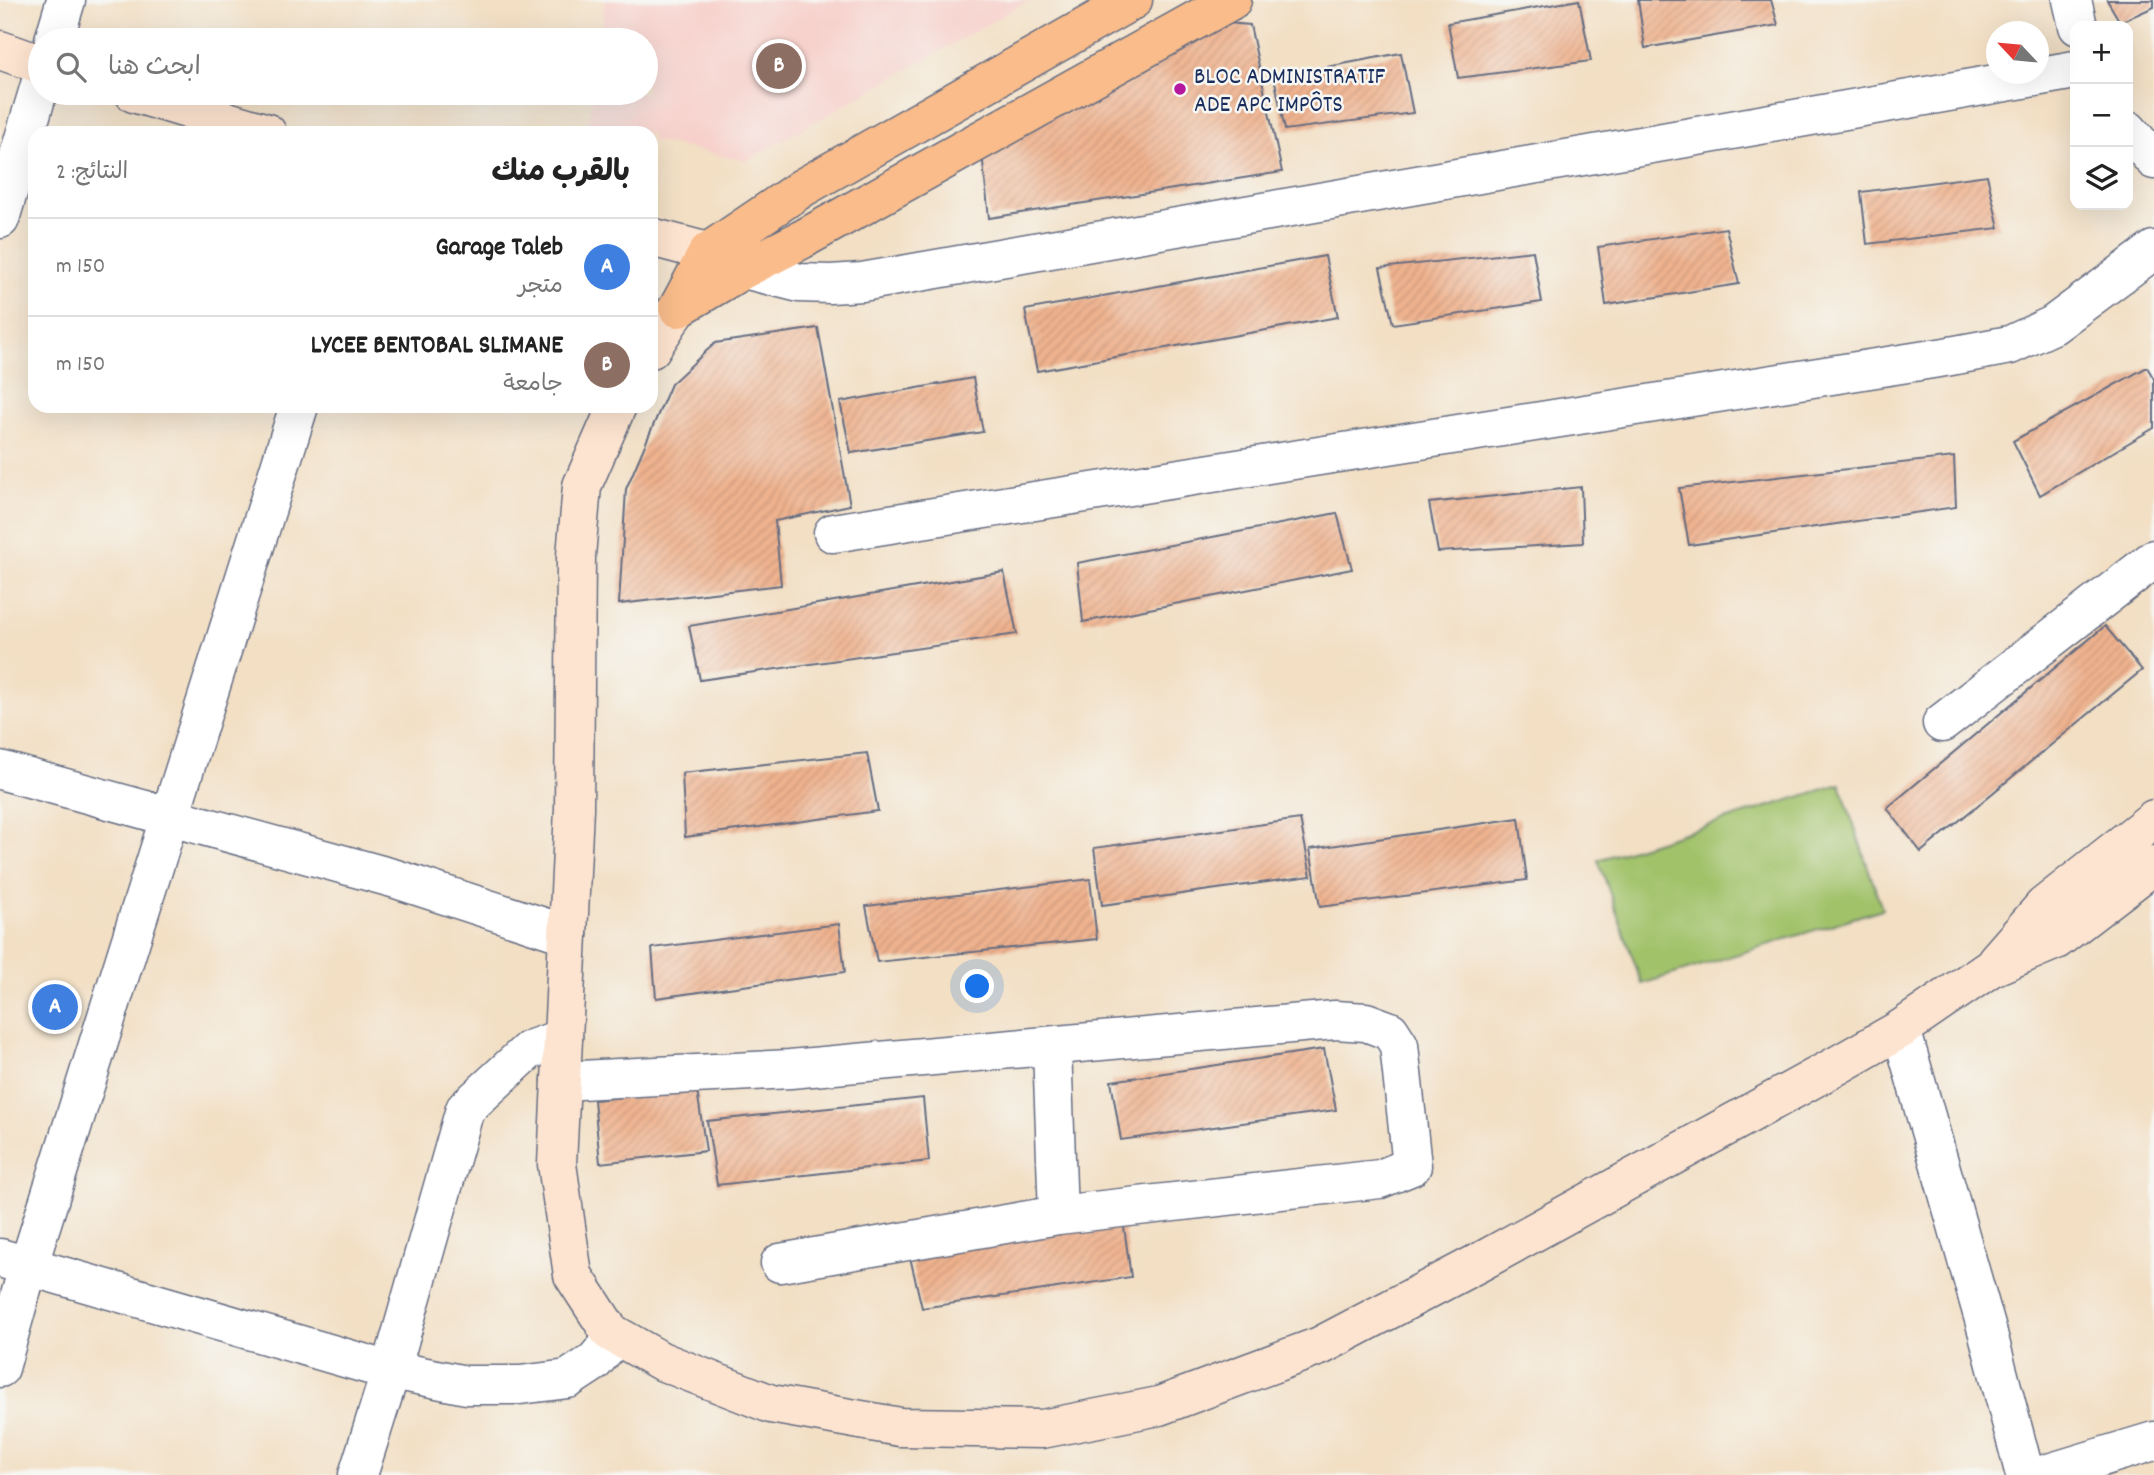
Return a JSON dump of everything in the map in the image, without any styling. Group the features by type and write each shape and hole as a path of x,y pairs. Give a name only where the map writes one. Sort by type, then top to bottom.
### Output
{"main road":[{"path":"658,338 708,252 802,188 1133,0"},
{"path":"678,308 1232,0"},
{"path":"0,50 28,60"},
{"path":"174,105 244,126"},
{"path":"658,239 708,252 744,269"},
{"path":"614,413 582,486 576,556 574,809 557,1164 573,1275 610,1332 616,1336 661,1362 771,1404 900,1427 1042,1429 1159,1406 1320,1346 1492,1256 1901,1029 1990,968 2056,940 2154,865"},
{"path":"1990,968 2045,906 2154,818"}],"street":[{"path":"58,28 66,0"},
{"path":"2072,0 2077,21"},
{"path":"744,269 800,283 862,282 2070,71"},
{"path":"0,219 34,105"},
{"path":"2133,136 2154,160"},
{"path":"833,533 1945,358 2010,345 2053,325 2154,250"},
{"path":"0,1367 14,1263 170,818 297,413"},
{"path":"1942,723 2154,559"},
{"path":"0,769 396,879 568,935"},
{"path":"561,1081 790,1069 1335,1020 1366,1022 1390,1031 1399,1045 1412,1166 1380,1179 1058,1215 780,1263"},
{"path":"1901,1029 1987,1330 2025,1475"},
{"path":"358,1475 391,1370 465,1109 529,1049 563,1038"},
{"path":"1052,1046 1058,1215"},
{"path":"14,1263 391,1370 466,1385 520,1385 568,1379 594,1362 616,1336"},
{"path":"2042,1475 2154,1441"}],"shaded area":[{"path":"605,0 1030,0 746,161 658,142 658,126 588,126 591,105 658,105 658,28 602,28"}],"green space":[{"path":"1840,784 1882,909 1642,984 1598,860"}],"building":[{"path":"1579,0 1591,61 1458,78 1448,23"},
{"path":"1638,0 1771,0 1778,25 1645,48"},
{"path":"2107,0 2154,0 2154,7 2119,21"},
{"name":"BLOC ADMINISTRATIF ADE APC IMPÔTS","path":"1215,22 1250,25 1282,172 989,218 982,153"},
{"path":"1401,53 1413,113 1285,130 1274,77"},
{"path":"1987,175 1999,228 1867,244 1861,192"},
{"path":"1726,228 1739,284 1606,305 1598,247"},
{"path":"1533,251 1542,302 1393,324 1380,268"},
{"path":"1325,256 1338,317 1037,371 1025,310"},
{"path":"818,328 850,505 775,521 781,585 619,604 626,489 671,384 715,343"},
{"path":"2147,367 2154,379 2154,428 2040,495 2013,441"},
{"path":"973,378 983,432 851,453 840,402"},
{"path":"1954,457 1956,507 1689,545 1679,488"},
{"path":"1581,487 1583,543 1438,552 1429,503"},
{"path":"1337,513 1352,569 1083,622 1077,563"},
{"path":"1004,572 1017,634 700,680 689,626"},
{"path":"2105,626 2142,670 1921,852 1887,808"},
{"path":"867,753 878,811 685,837 682,773"},
{"path":"1519,818 1527,880 1320,907 1310,849"},
{"path":"1300,819 1311,876 1102,905 1094,848"},
{"path":"1090,879 1097,939 877,962 866,906"},
{"path":"839,924 845,972 656,998 652,948"},
{"path":"1324,1049 1336,1110 1121,1140 1111,1081"},
{"path":"697,1090 706,1151 600,1163 594,1100"},
{"path":"923,1098 929,1161 717,1185 707,1121"},
{"path":"1123,1220 1131,1277 922,1308 909,1253"}],"place":[{"name":"LYCEE BENTOBAL SLIMANE","path":"779,66"},
{"name":"BLOC ADMINISTRATIF ADE APC IMPÔTS","path":"1180,89"},
{"name":"Garage Taleb","path":"55,1007"}]}
